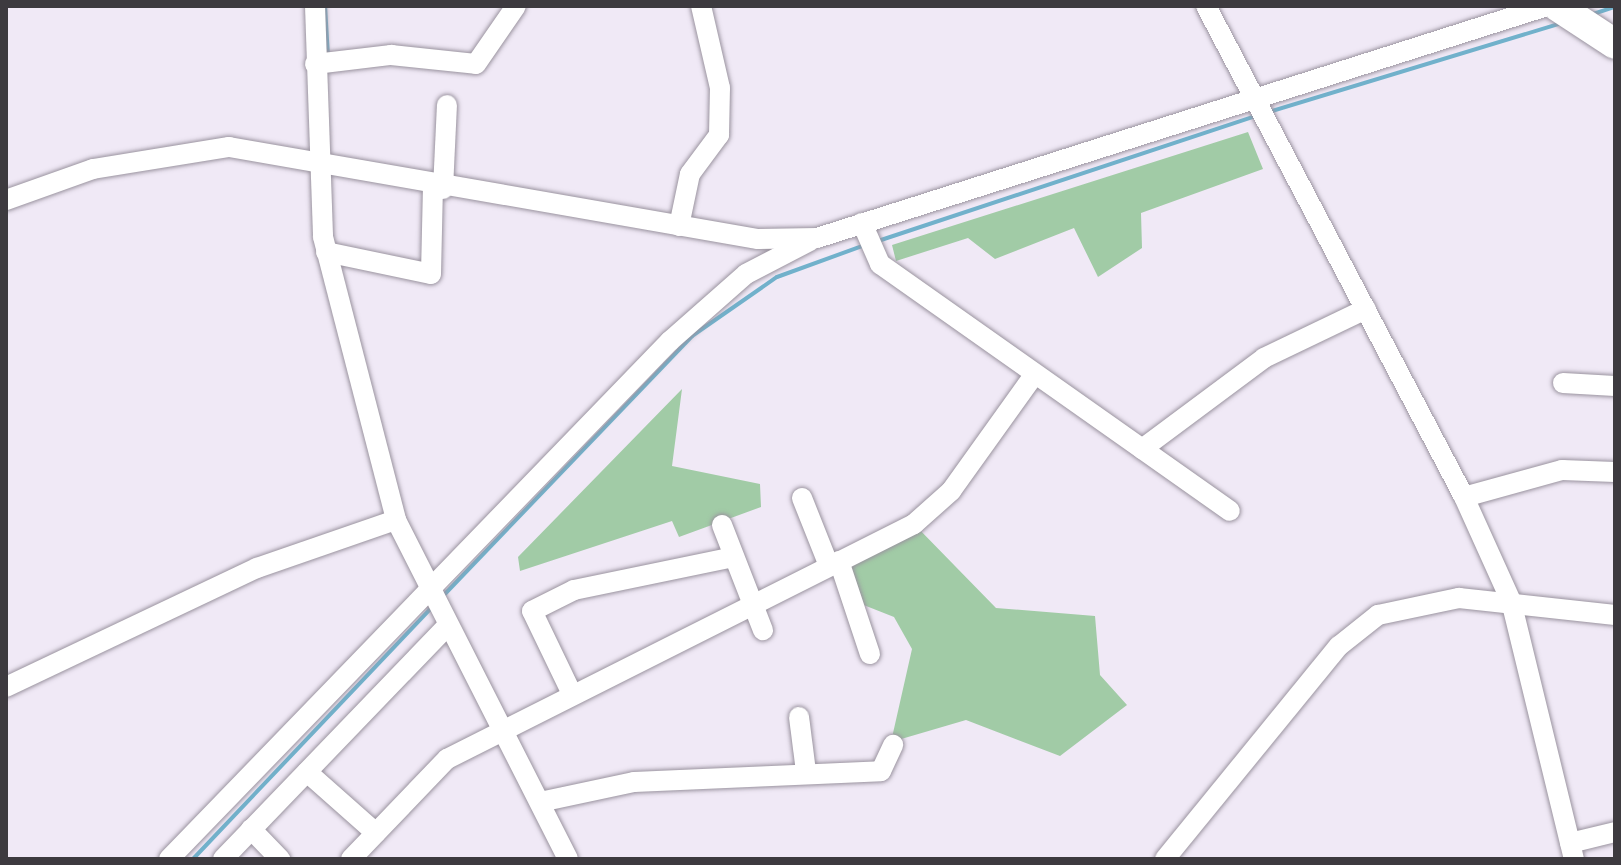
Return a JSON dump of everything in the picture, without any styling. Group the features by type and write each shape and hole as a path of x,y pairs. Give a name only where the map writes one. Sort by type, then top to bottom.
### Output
{"highway":[{"path":"1557,6 1615,44"}],"street":[{"path":"315,6 319,169 326,252 396,520 428,591 568,859"},
{"path":"315,64 391,55 481,57 516,6"},
{"path":"679,226 690,174 719,135 720,88 701,6"},
{"path":"1206,6 1464,497 1511,601 1572,851 1615,832"},
{"path":"6,200 93,169 193,149 229,147 319,169 758,239 868,237 1260,111 1547,6"},
{"path":"326,252 431,274 447,105"},
{"path":"868,237 880,264 1230,511"},
{"path":"169,859 670,341 746,274 817,238"},
{"path":"1142,449 1264,358 1366,309"},
{"path":"351,859 447,759 499,729 914,524 951,491 1034,375"},
{"path":"1563,383 1615,386"},
{"path":"1464,497 1562,470 1615,472"},
{"path":"802,498 834,564 870,654"},
{"path":"6,687 257,568 396,520"},
{"path":"722,525 763,630"},
{"path":"572,694 532,611 574,590 734,557"},
{"path":"1165,859 1359,626 1434,601 1511,601 1615,615"},
{"path":"223,859 444,622"},
{"path":"799,717 806,772"},
{"path":"540,802 634,782 881,771 893,745"},
{"path":"307,772 376,833"},
{"path":"251,829 280,859"}],"green space":[{"path":"1248,132 1263,169 1141,213 1142,248 1098,277 1074,228 995,259 968,238 896,261 892,245"},
{"path":"682,389 672,466 760,484 761,507 679,537 672,521 520,571 518,557"},
{"path":"914,524 996,608 1095,616 1100,675 1127,705 1060,756 966,720 891,742 912,649 894,617 856,602 841,568"}],"waterway":[{"path":"325,6 328,57"},
{"path":"1590,15 1615,7"},
{"path":"1269,112 1559,24"},
{"path":"878,241 1257,116"},
{"path":"442,597 692,336 777,277 865,245"},
{"path":"193,859 433,606"}]}
